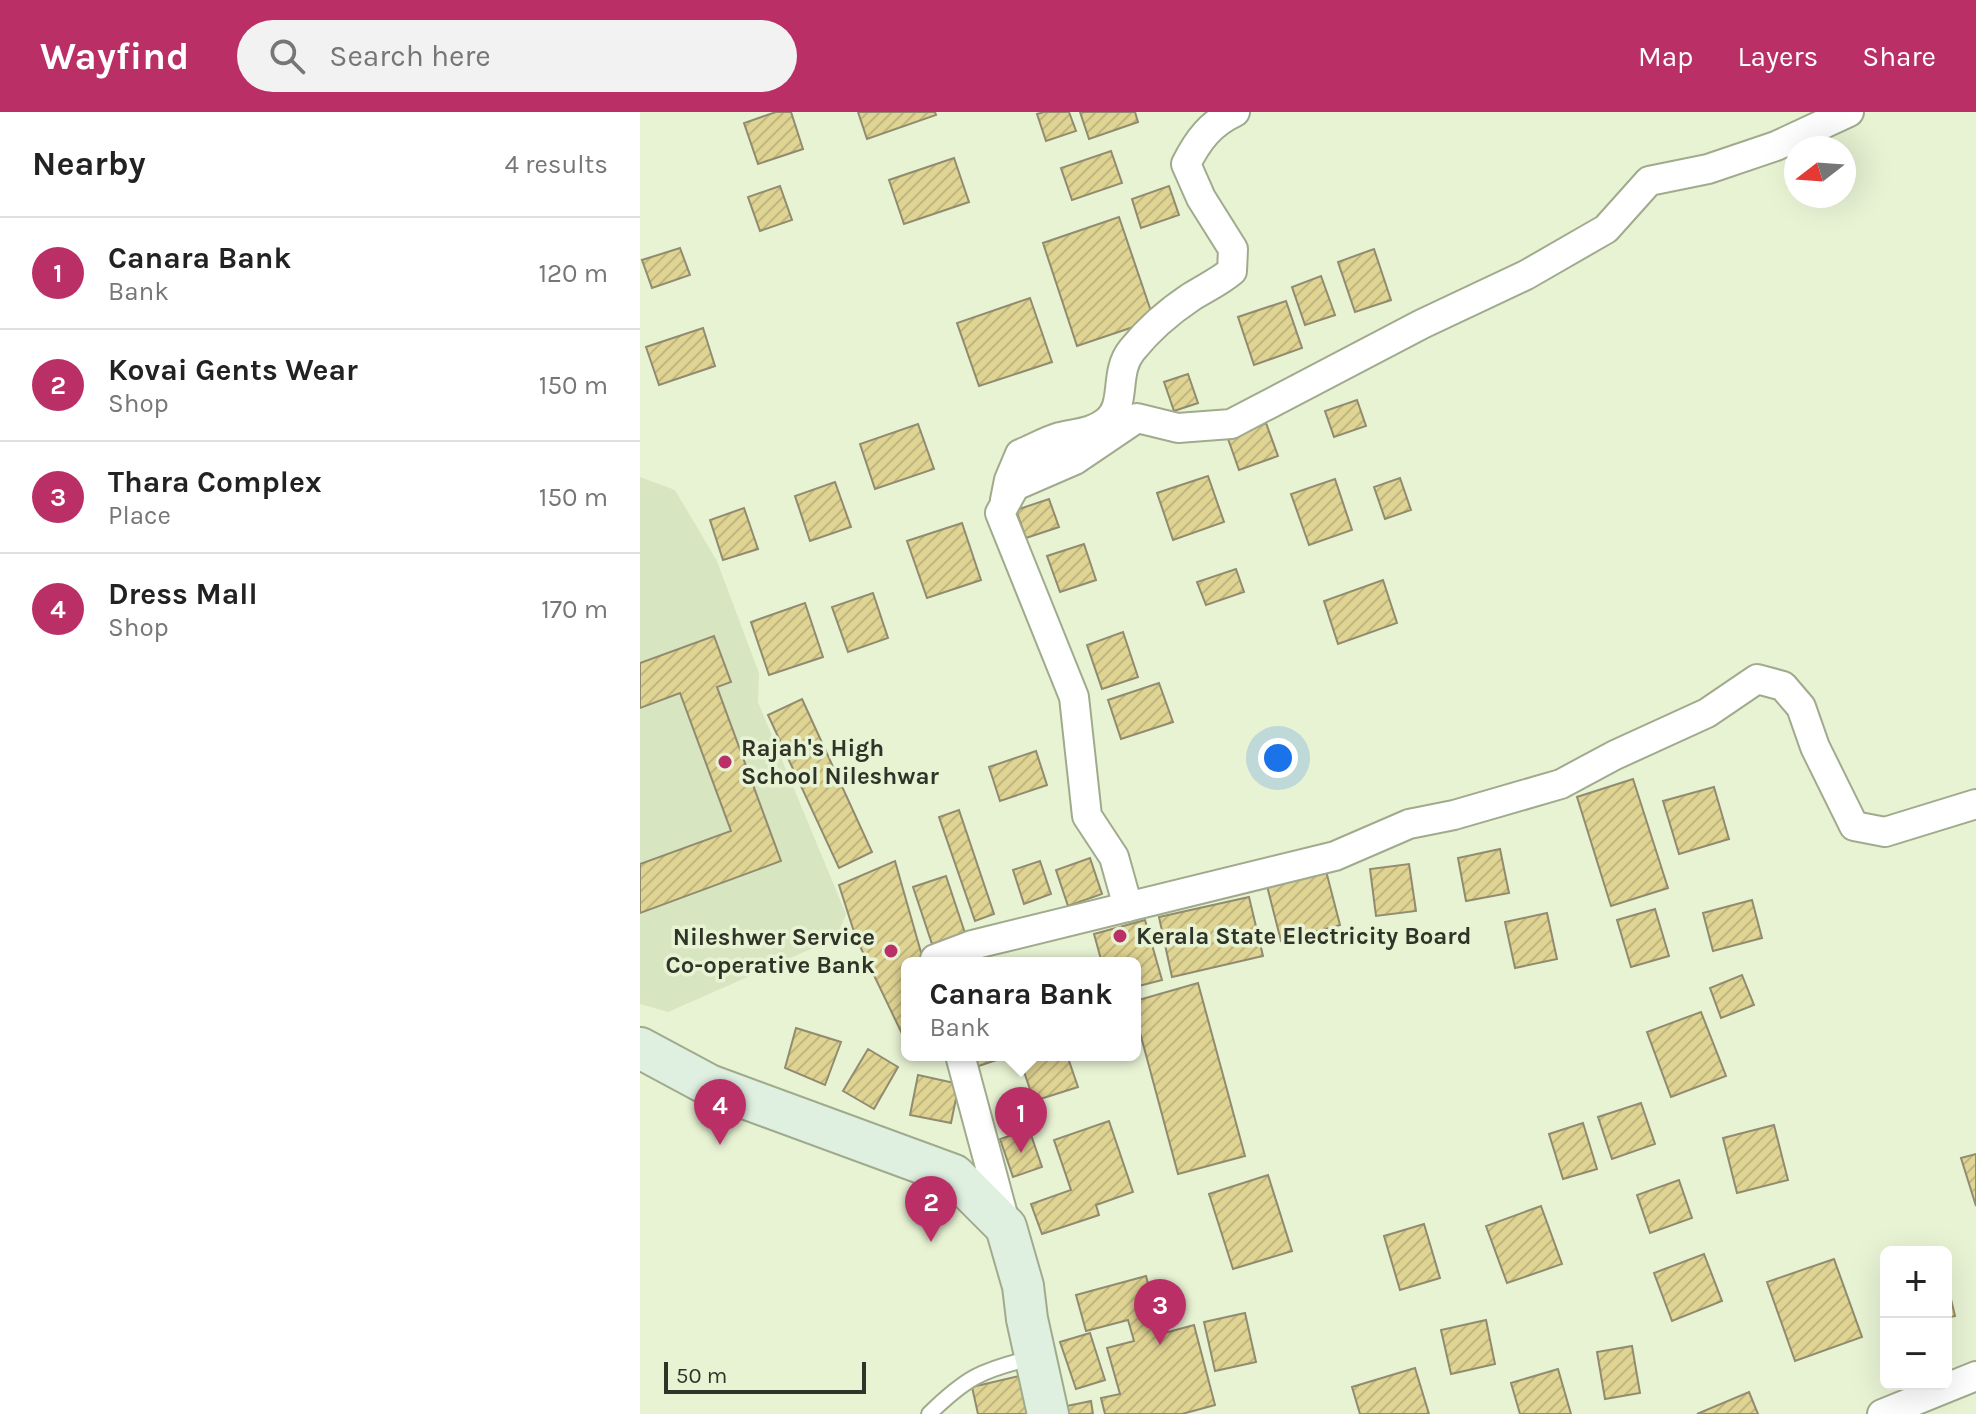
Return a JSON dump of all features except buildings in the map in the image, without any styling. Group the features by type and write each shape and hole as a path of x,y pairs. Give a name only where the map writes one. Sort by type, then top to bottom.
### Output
{"main road":[{"path":"640,1048 709,1085 954,1175 1006,1227 1023,1286 1048,1414"}],"street":[{"path":"1005,505 1009,480 1020,454 1058,438 1084,434 1108,421 1120,400 1119,377 1130,352 1164,318 1193,295 1215,285 1232,271 1233,249 1201,198 1186,164 1198,140 1220,119 1235,112"},
{"path":"1128,907 1114,857 1087,816 1074,697 1000,513 1015,486 1075,460 1137,418 1178,428 1231,424 1408,331 1526,275 1593,237 1606,229 1649,181 1722,164 1776,146 1849,112"},
{"path":"940,957 972,945 1335,856 1409,824 1454,815 1561,784 1615,755 1707,713 1757,679 1783,686 1801,707 1815,747 1854,826 1885,832 1976,804"},
{"path":"962,1061 1006,1227"},
{"path":"1882,1414 1976,1376"}],"lane":[{"path":"929,1414 960,1384 994,1367 1035,1357"}],"shaded area":[{"path":"640,477 675,490 717,561 759,673 758,702 846,914 836,938 668,1012 640,1004"}],"place":[{"name":"Rajah's High School Nileshwar","path":"725,762"},
{"name":"Kerala State Electricity Board","path":"1120,936"},
{"name":"Nileshwer Service Co-operative Bank","path":"891,951"},
{"name":"Dress Mall","path":"720,1145"},
{"name":"Canara Bank","path":"1021,1153"},
{"name":"Kovai Gents Wear","path":"931,1242"},
{"name":"Thara Complex","path":"1160,1345"}]}
